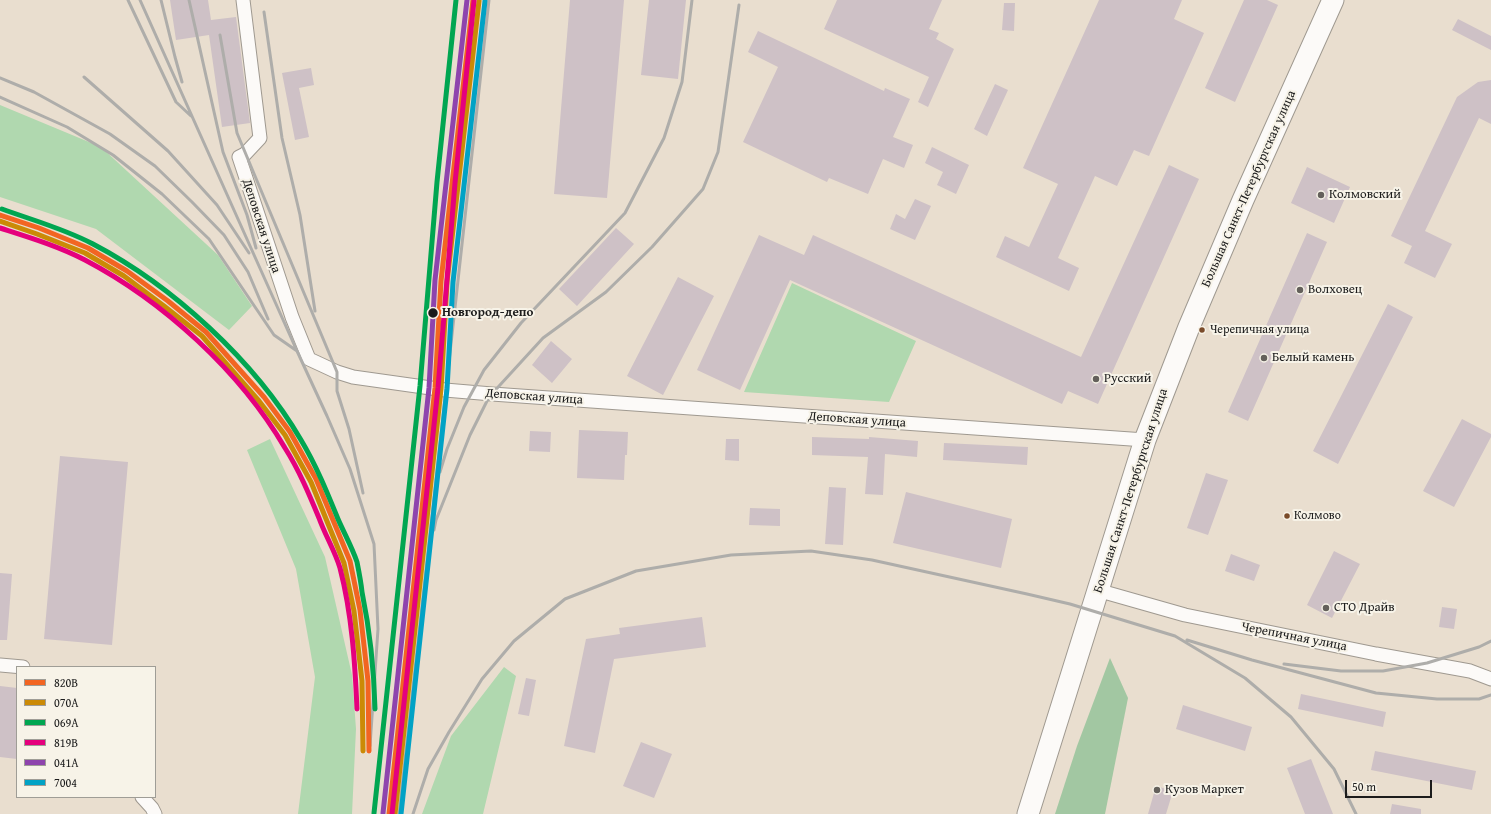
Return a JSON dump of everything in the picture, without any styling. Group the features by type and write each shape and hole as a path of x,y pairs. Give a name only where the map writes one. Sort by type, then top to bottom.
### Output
{"main road":[{"name":"Большая Санкт-Петербургская улица","path":"1028,814 1145,440 1189,327 1237,215 1333,0"}],"street":[{"name":"Деповская улица","path":"243,0 260,138 239,157 292,317 309,359 337,372 353,377 465,392 1145,440"},
{"name":"Черепичная улица","path":"1097,590 1185,615 1470,671 1491,679"},
{"path":"0,665 16,666"},
{"path":"143,798 152,808 155,814"}],"green space":[{"path":"0,105 101,147 218,255 252,306 229,330 96,229 0,197"},
{"path":"792,283 916,341 889,402 744,392"},
{"path":"270,439 325,557 352,675 356,729 352,814 298,814 315,677 296,569 247,450"},
{"path":"1110,658 1128,698 1105,814 1055,814 1077,746"},
{"path":"504,667 516,676 483,814 422,814 451,736"}],"building":[{"path":"170,0 208,0 211,20 236,17 250,123 222,127 209,35 176,40"},
{"path":"570,0 624,0 607,198 554,194"},
{"path":"649,0 686,0 678,79 641,75"},
{"path":"837,0 942,0 929,29 939,33 936,39 954,49 928,107 918,102 929,77 824,29"},
{"path":"1099,0 1182,0 1174,19 1204,33 1149,156 1134,150 1117,186 1095,176 1058,258 1079,268 1069,291 996,257 1005,236 1029,247 1058,184 1023,168"},
{"path":"1244,0 1267,0 1278,5 1235,102 1205,88"},
{"path":"1004,3 1015,3 1014,31 1002,30"},
{"path":"1458,19 1491,36 1491,50 1452,30"},
{"path":"758,31 884,91 885,88 910,99 893,137 913,145 904,168 883,159 868,194 829,178 827,182 743,142 778,67 748,52"},
{"path":"311,68 314,85 299,88 309,137 295,140 282,73"},
{"path":"1491,80 1491,124 1479,118 1425,231 1452,244 1435,278 1404,263 1412,246 1391,236 1457,97 1478,82"},
{"path":"995,84 1008,90 987,136 974,129"},
{"path":"932,147 969,165 956,194 937,185 943,172 925,163"},
{"path":"1169,165 1199,179 1098,404 1068,391 1062,404 790,280 740,390 697,370 759,235 804,255 813,235 1081,357"},
{"path":"1307,167 1350,187 1334,223 1291,203"},
{"path":"915,199 931,206 915,240 890,229 896,214 905,219"},
{"path":"616,228 634,244 577,306 559,289"},
{"path":"1307,233 1327,242 1248,421 1228,412"},
{"path":"678,277 714,296 663,395 627,376"},
{"path":"1388,304 1413,317 1338,464 1313,451"},
{"path":"551,341 572,359 552,383 532,365"},
{"path":"1462,419 1491,434 1491,437 1454,507 1423,491"},
{"path":"579,430 628,432 624,480 577,478"},
{"path":"530,431 551,432 550,452 529,451"},
{"path":"812,437 869,439 869,437 918,441 917,457 885,454 883,495 865,494 868,457 812,455"},
{"path":"726,439 739,439 739,461 725,460"},
{"path":"944,443 1028,447 1027,465 943,460"},
{"path":"60,456 128,462 112,645 44,639"},
{"path":"1206,473 1228,480 1208,535 1187,528"},
{"path":"829,487 846,488 843,545 825,544"},
{"path":"906,492 1012,519 1001,568 893,543"},
{"path":"750,508 780,509 780,526 749,525"},
{"path":"1334,551 1360,564 1332,618 1307,605"},
{"path":"1231,554 1260,565 1254,581 1225,571"},
{"path":"0,573 12,574 7,640 0,640"},
{"path":"1442,607 1457,609 1454,629 1439,627"},
{"path":"702,617 706,647 614,659 595,753 564,746 586,639 620,634 619,628"},
{"path":"526,678 536,680 529,716 518,714"},
{"path":"0,686 16,688 16,759 0,757"},
{"path":"1301,694 1386,712 1383,727 1298,709"},
{"path":"1183,705 1252,727 1245,751 1176,729"},
{"path":"641,742 672,754 654,798 623,786"},
{"path":"1375,751 1476,771 1472,790 1371,770"},
{"path":"1311,759 1333,814 1305,814 1287,768"},
{"path":"1156,786 1173,791 1166,814 1148,814"},
{"path":"1392,804 1421,809 1421,814 1390,814"}],"railway":[{"path":"128,0 176,102 191,116"},
{"path":"140,0 297,351"},
{"path":"161,0 182,82"},
{"path":"189,0 223,152 247,215 256,248"},
{"path":"399,814 489,0"},
{"path":"440,472 447,449 464,407 484,370 521,323 625,213 664,138 682,82 692,0"},
{"path":"434,530 436,520 470,435 489,397 543,338 606,292 652,247 703,189 718,152 739,5"},
{"path":"264,12 282,138 300,215 315,311"},
{"path":"220,35 237,133 337,372 337,391"},
{"path":"84,77 168,151 217,205 249,253"},
{"path":"0,78 34,92 110,134 155,166 224,235 248,272 268,319"},
{"path":"0,97 67,127 113,155 162,194 209,239 274,335 297,351 350,469 374,544 378,629 370,746"},
{"path":"337,386 337,391 349,429 363,493"},
{"path":"413,814 428,769 482,679 514,641 565,599 636,571 731,555 811,551 872,560 1070,604 1175,636 1245,678 1291,717 1334,769 1356,814"},
{"path":"1187,640 1252,660 1376,693 1437,699 1479,699 1491,695"},
{"path":"1284,664 1341,671 1383,671 1427,663 1479,647 1491,641"}],"transit line":[{"name":"069А","path":"374,813 420,386 437,182 456,0"},
{"name":"041А","path":"383,813 429,388 435,280 467,0"},
{"name":"820В","path":"389,814 435,388 441,281 473,0"},
{"name":"819В","path":"392,814 438,388 455,183 474,1"},
{"name":"070А","path":"395,814 441,389 447,282 479,1"},
{"name":"7004","path":"401,814 447,389 453,282 485,1"},
{"name":"069А","path":"2,209 60,229 93,244 123,261 153,281 210,328 236,354 282,411 301,440 316,469 357,562 373,665 375,709"},
{"name":"820В","path":"0,215 39,228 88,248 127,271 168,301 206,332 264,397 290,432 316,479 350,561 360,610 368,681 369,751"},
{"name":"070А","path":"0,221 85,253 124,276 164,306 202,336 259,401 285,435 311,482 344,563 354,611 362,681 363,751"},
{"name":"819В","path":"0,228 43,242 75,255 114,277 143,296 171,317 223,365 267,419 290,456 308,491 340,568 350,621 354,656 357,709"}],"place":[{"name":"Колмовский","path":"1321,195"},
{"name":"Волховец","path":"1300,290"},
{"name":"Новгород-депо","path":"433,313"},
{"name":"Черепичная улица","path":"1202,330"},
{"name":"Белый камень","path":"1264,358"},
{"name":"Русский","path":"1096,379"},
{"name":"Колмово","path":"1287,516"},
{"name":"СТО Драйв","path":"1326,608"},
{"name":"Кузов Маркет","path":"1157,790"}]}
